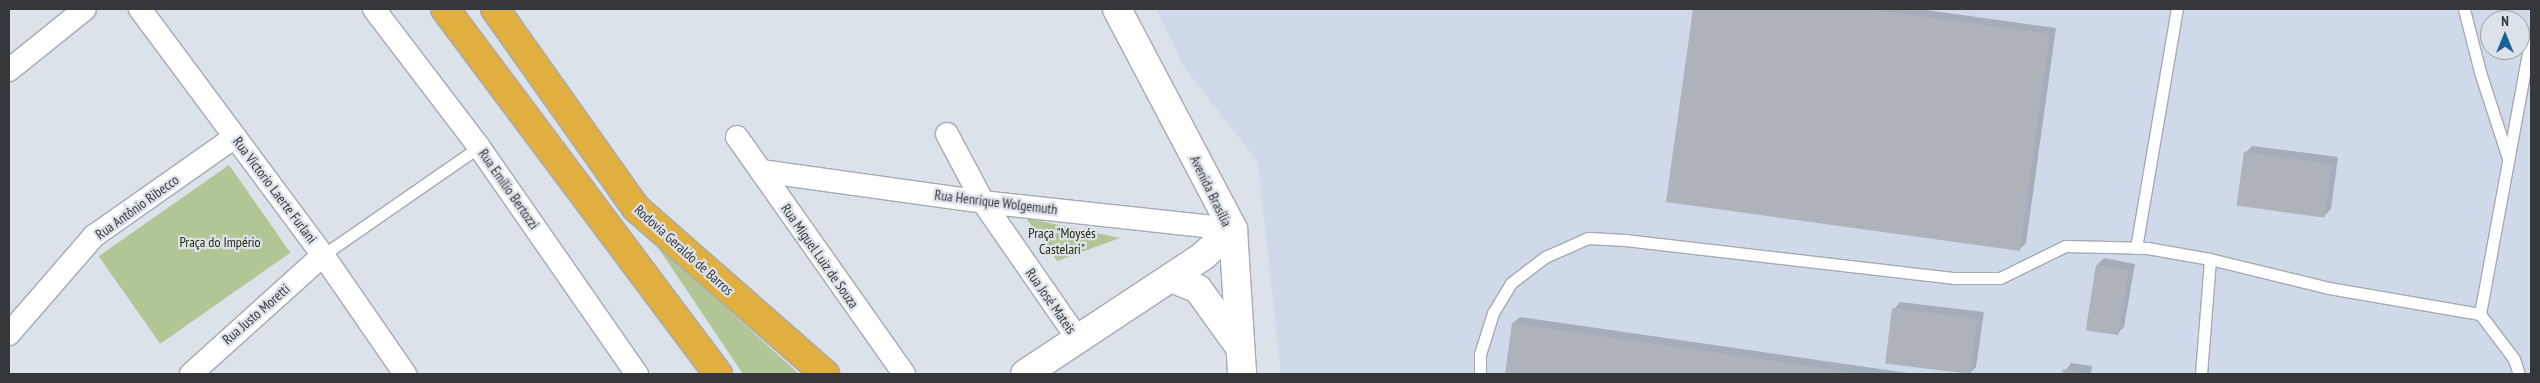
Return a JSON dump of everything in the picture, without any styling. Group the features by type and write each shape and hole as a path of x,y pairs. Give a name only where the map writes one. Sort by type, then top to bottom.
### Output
{"highway":[{"path":"445,9 718,374"},
{"name":"Rodovia Geraldo de Barros","path":"500,13 636,208 825,374"}],"main road":[{"name":"Avenida Brasília","path":"1025,374 1203,256 1233,229 1117,9"},
{"path":"1233,229 1238,346 1242,374"},
{"path":"1171,278 1198,289 1238,346"}],"street":[{"path":"9,70 85,9"},
{"name":"Rua Victorio Laerte Furlani","path":"140,9 323,255 405,374"},
{"name":"Rua Emílio Bertozzi","path":"374,9 479,147 637,374"},
{"name":"Rua José Mateis","path":"947,134 983,202 1078,340"},
{"name":"Rua Antônio Ribecco","path":"9,334 94,236 235,136"},
{"name":"Rua Miguel Luiz de Souza","path":"737,137 904,374"},
{"name":"Rua Henrique Wolgemuth","path":"761,171 983,202 1233,229"},
{"name":"Rua Justo Moretti","path":"191,374 323,255"}],"lane":[{"path":"2136,248 2177,9"},
{"path":"2464,9 2480,72 2509,159"},
{"path":"2480,314 2531,36"},
{"path":"323,255 479,147"},
{"path":"1480,374 1480,354 1493,313 1510,283 1545,257 1588,238 1625,240 1954,278 2000,278 2065,246 2136,248 2210,259 2329,288 2480,314 2514,359 2519,374"},
{"path":"2201,374 2210,259"}],"shaded area":[{"path":"1156,9 2531,9 2531,374 1281,374 1258,162 1184,67"}],"green space":[{"name":"Praça do Império","path":"229,165 290,253 160,344 99,256"},
{"name":"Praça \"Moysés Castelari\"","path":"1026,218 1120,238 1057,261"},
{"path":"655,243 799,374 743,374"}],"building":[{"path":"1693,9 1865,9 2050,34 2020,251 1666,202"},
{"path":"2244,152 2332,164 2325,218 2236,205"},
{"path":"2096,265 2129,270 2118,335 2086,330"},
{"path":"1892,308 1977,318 1971,374 1885,364"},
{"path":"1512,323 1856,373 1856,374 1505,374"},
{"path":"2063,369 2086,373 2086,374 2062,374"}]}
